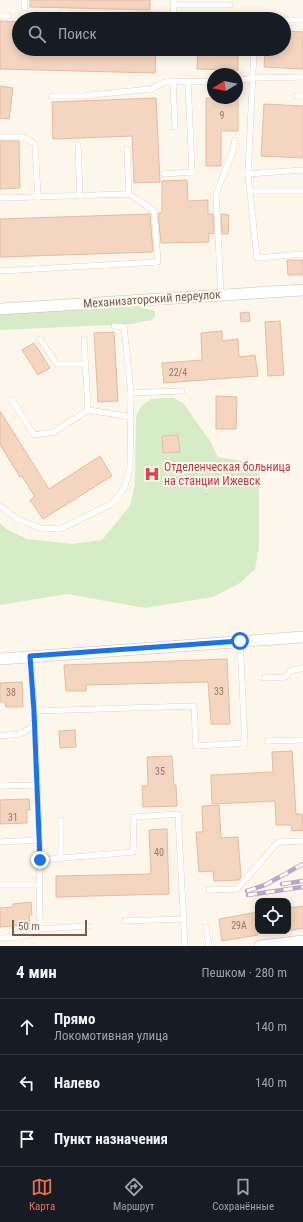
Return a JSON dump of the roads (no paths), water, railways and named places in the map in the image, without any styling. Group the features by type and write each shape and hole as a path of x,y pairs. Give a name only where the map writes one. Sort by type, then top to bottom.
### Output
{"street":[{"name":"Механизаторский переулок","path":"0,309 303,290"},
{"path":"0,659 303,637"},
{"path":"260,946 303,941"}],"lane":[{"path":"24,0 25,8"},
{"path":"173,12 174,2 230,5"},
{"path":"0,16 8,16"},
{"path":"291,20 303,20"},
{"path":"254,56 248,174 257,258 303,254"},
{"path":"243,80 253,78 303,78"},
{"path":"52,96 82,96 151,89 165,82 207,81"},
{"path":"173,82 175,127"},
{"path":"164,174 192,172 188,82"},
{"path":"0,138 24,137 35,144 38,197"},
{"path":"221,295 216,194 233,151 235,140"},
{"path":"78,145 80,196"},
{"path":"127,149 129,194"},
{"path":"248,174 303,170"},
{"path":"250,191 303,191"},
{"path":"0,198 129,194 154,211 158,262 0,271"},
{"path":"0,506 18,519 40,528 60,529 111,504 119,496 125,486 130,468 131,393 124,326 114,326"},
{"path":"40,339 57,364 85,364"},
{"path":"84,339 88,410"},
{"path":"131,393 182,391"},
{"path":"12,400 34,435 54,432 88,410 131,417"},
{"path":"34,711 194,706 196,746 245,743 240,641"},
{"path":"30,656 35,724 40,860 39,929"},
{"path":"264,678 286,677 290,671 303,668"},
{"path":"0,736 20,734 30,729 35,724"},
{"path":"267,741 303,740"},
{"path":"0,786 37,785"},
{"path":"40,860 133,852 134,817 178,814 185,946"},
{"path":"61,820 61,858"},
{"path":"0,842 39,840"},
{"path":"209,890 237,889 278,842 303,841"},
{"path":"0,885 40,885"},
{"path":"125,921 184,919"},
{"path":"0,938 28,936 37,932 39,929 88,926"},
{"path":"206,927 209,946"}],"railway":[{"path":"247,891 265,885 303,864"},
{"path":"282,884 303,881"},
{"path":"248,895 303,887"}],"place":[{"name":"Отделенческая больница на станции Ижевск","path":"152,474"}]}
